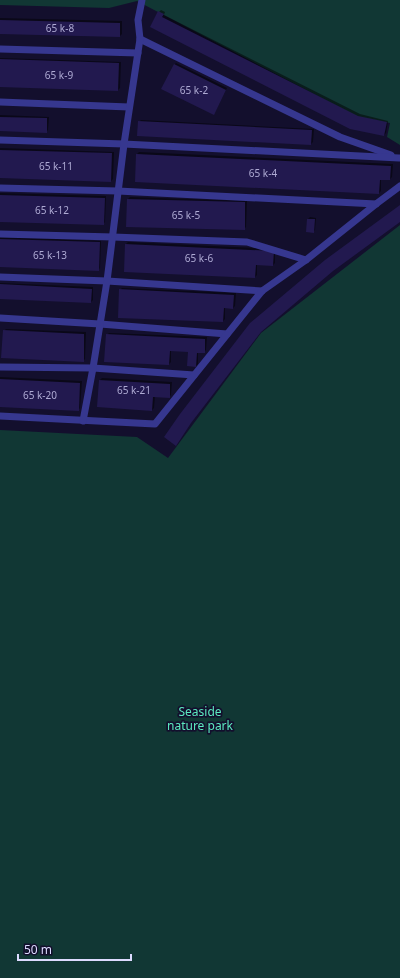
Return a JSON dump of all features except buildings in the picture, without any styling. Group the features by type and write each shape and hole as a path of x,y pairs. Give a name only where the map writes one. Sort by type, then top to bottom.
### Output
{"lane":[{"path":"83,421 107,281 129,107 140,39 138,20 142,0"},
{"path":"140,39 340,137 400,158"},
{"path":"0,49 138,53"},
{"path":"0,102 129,107"},
{"path":"0,140 124,144 400,158"},
{"path":"0,416 155,424 262,292 306,260 400,186"},
{"path":"0,188 118,191 376,204"},
{"path":"0,234 247,242 306,260"},
{"path":"0,276 107,281 262,292"},
{"path":"0,318 227,334"},
{"path":"0,367 93,368 194,375"}],"green space":[{"path":"0,0 400,0 400,145 387,137 390,123 358,117 137,1 109,8 0,5"},
{"name":"Seaside nature park","path":"400,225 400,978 0,978 0,430 137,437 168,458 261,333"}]}
